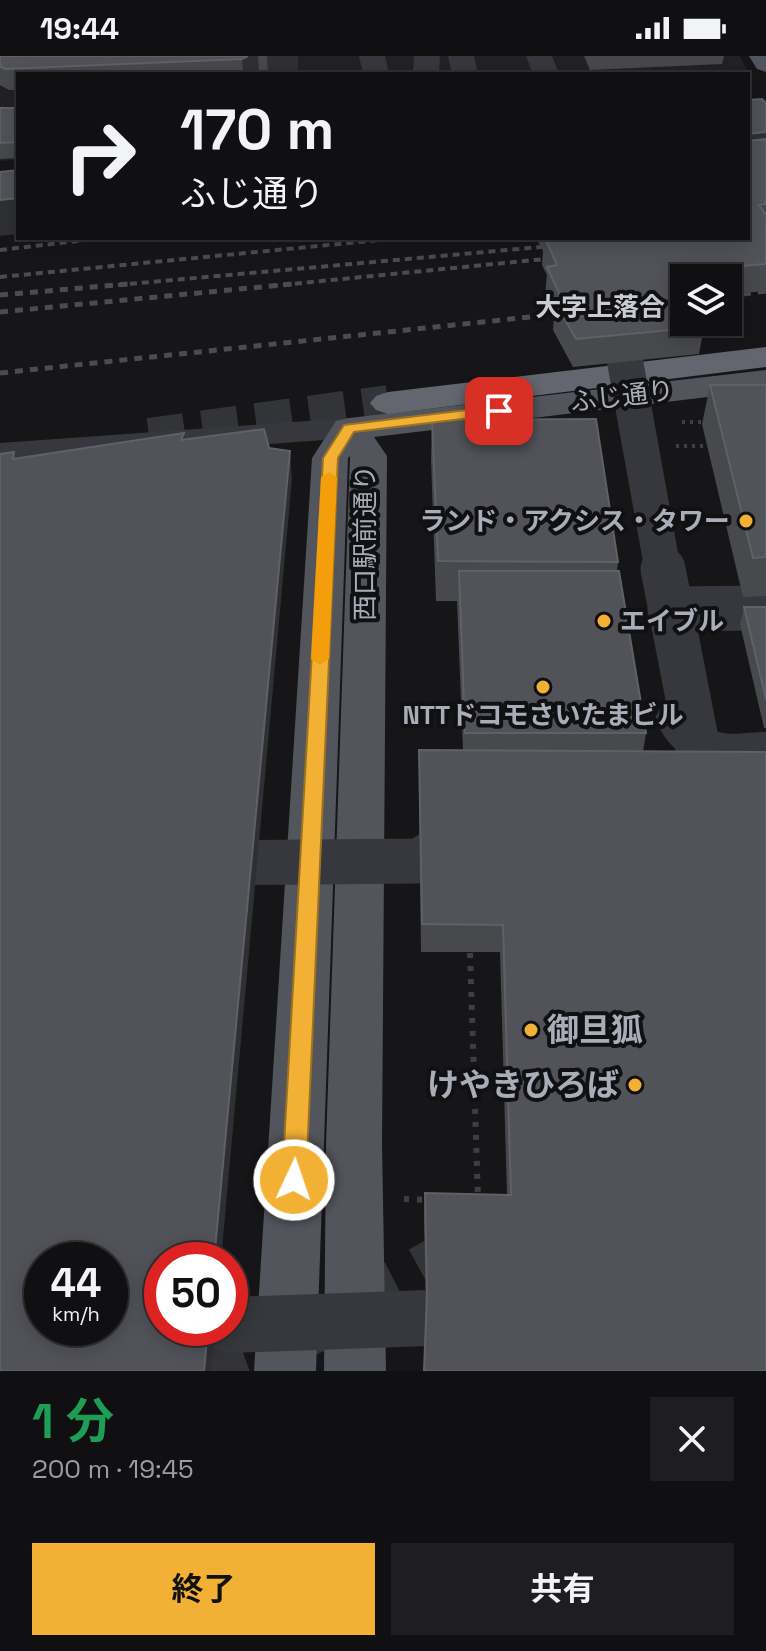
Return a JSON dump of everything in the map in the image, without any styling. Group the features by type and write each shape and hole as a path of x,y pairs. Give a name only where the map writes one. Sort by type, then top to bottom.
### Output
{"highway":[{"path":"369,416 766,357"}],"main road":[{"path":"762,56 766,64"},
{"name":"ふじ通り","path":"369,416 619,396 766,380"},
{"name":"西口駅前通り","path":"285,1371 330,458 369,416"},
{"name":"西口駅前通り","path":"355,1371 354,1144 369,416"}],"street":[{"path":"603,240 704,780 708,821"},
{"path":"619,396 679,727 700,745 717,749 766,749"},
{"name":"ふじ通り","path":"0,454 369,416"},
{"path":"200,475 258,464"},
{"path":"670,609 766,608"},
{"path":"194,863 418,861 483,824 511,824"},
{"path":"248,1324 426,1316 533,1316"}],"path":[{"path":"463,1200 478,1201 470,953"},
{"path":"404,1199 433,1200"}],"shaded area":[{"path":"0,56 740,56 748,72 16,72 16,160 0,161"}],"building":[{"path":"0,56 248,56 242,59 5,69 0,66"},
{"path":"762,99 766,103 766,132 750,134 750,100"},
{"path":"0,108 16,108 16,142 0,143"},
{"path":"766,139 766,204 759,205 766,215 766,264 670,264 670,330 576,339 555,302 562,300 547,267 557,265 546,240 750,240 750,141"},
{"path":"16,170 16,198 0,200 0,172"},
{"path":"710,385 766,385 766,557 753,558"},
{"path":"596,419 618,562 438,561 432,420"},
{"path":"264,429 269,448 290,451 216,1242 144,1242 144,1346 206,1346 204,1371 0,1371 0,454 14,452 13,459 184,433 181,440"},
{"name":"NTTドコモさいたまビル","path":"459,571 619,571 646,733 465,733"},
{"path":"744,607 766,607 766,699"},
{"name":"けやきひろば","path":"419,750 766,752 766,1371 424,1371 427,1294 425,1193 511,1195 503,925 422,924"}],"tunnel":[{"path":"149,436 388,403"},
{"path":"190,1371 337,1316 407,1282 475,1243"}],"railway":[{"path":"0,250 86,240"},
{"path":"0,277 379,240"},
{"path":"106,286 563,245"},
{"path":"271,286 565,257"},
{"path":"0,295 128,284"},
{"path":"0,312 292,284"},
{"path":"742,294 766,291"},
{"path":"0,373 577,312"}],"slow traffic":[{"path":"320,659 329,477"}],"place":[{"name":"ランド・アクシス・タワー","path":"746,521"},
{"name":"エイブル","path":"604,621"},
{"name":"NTTドコモさいたまビル","path":"543,687"},
{"name":"御旦狐","path":"531,1030"},
{"name":"けやきひろば","path":"635,1085"}],"district":[{"name":"大字上落合","path":"600,307"}],"route":[{"path":"294,1180 330,458 349,429 499,411"}]}
